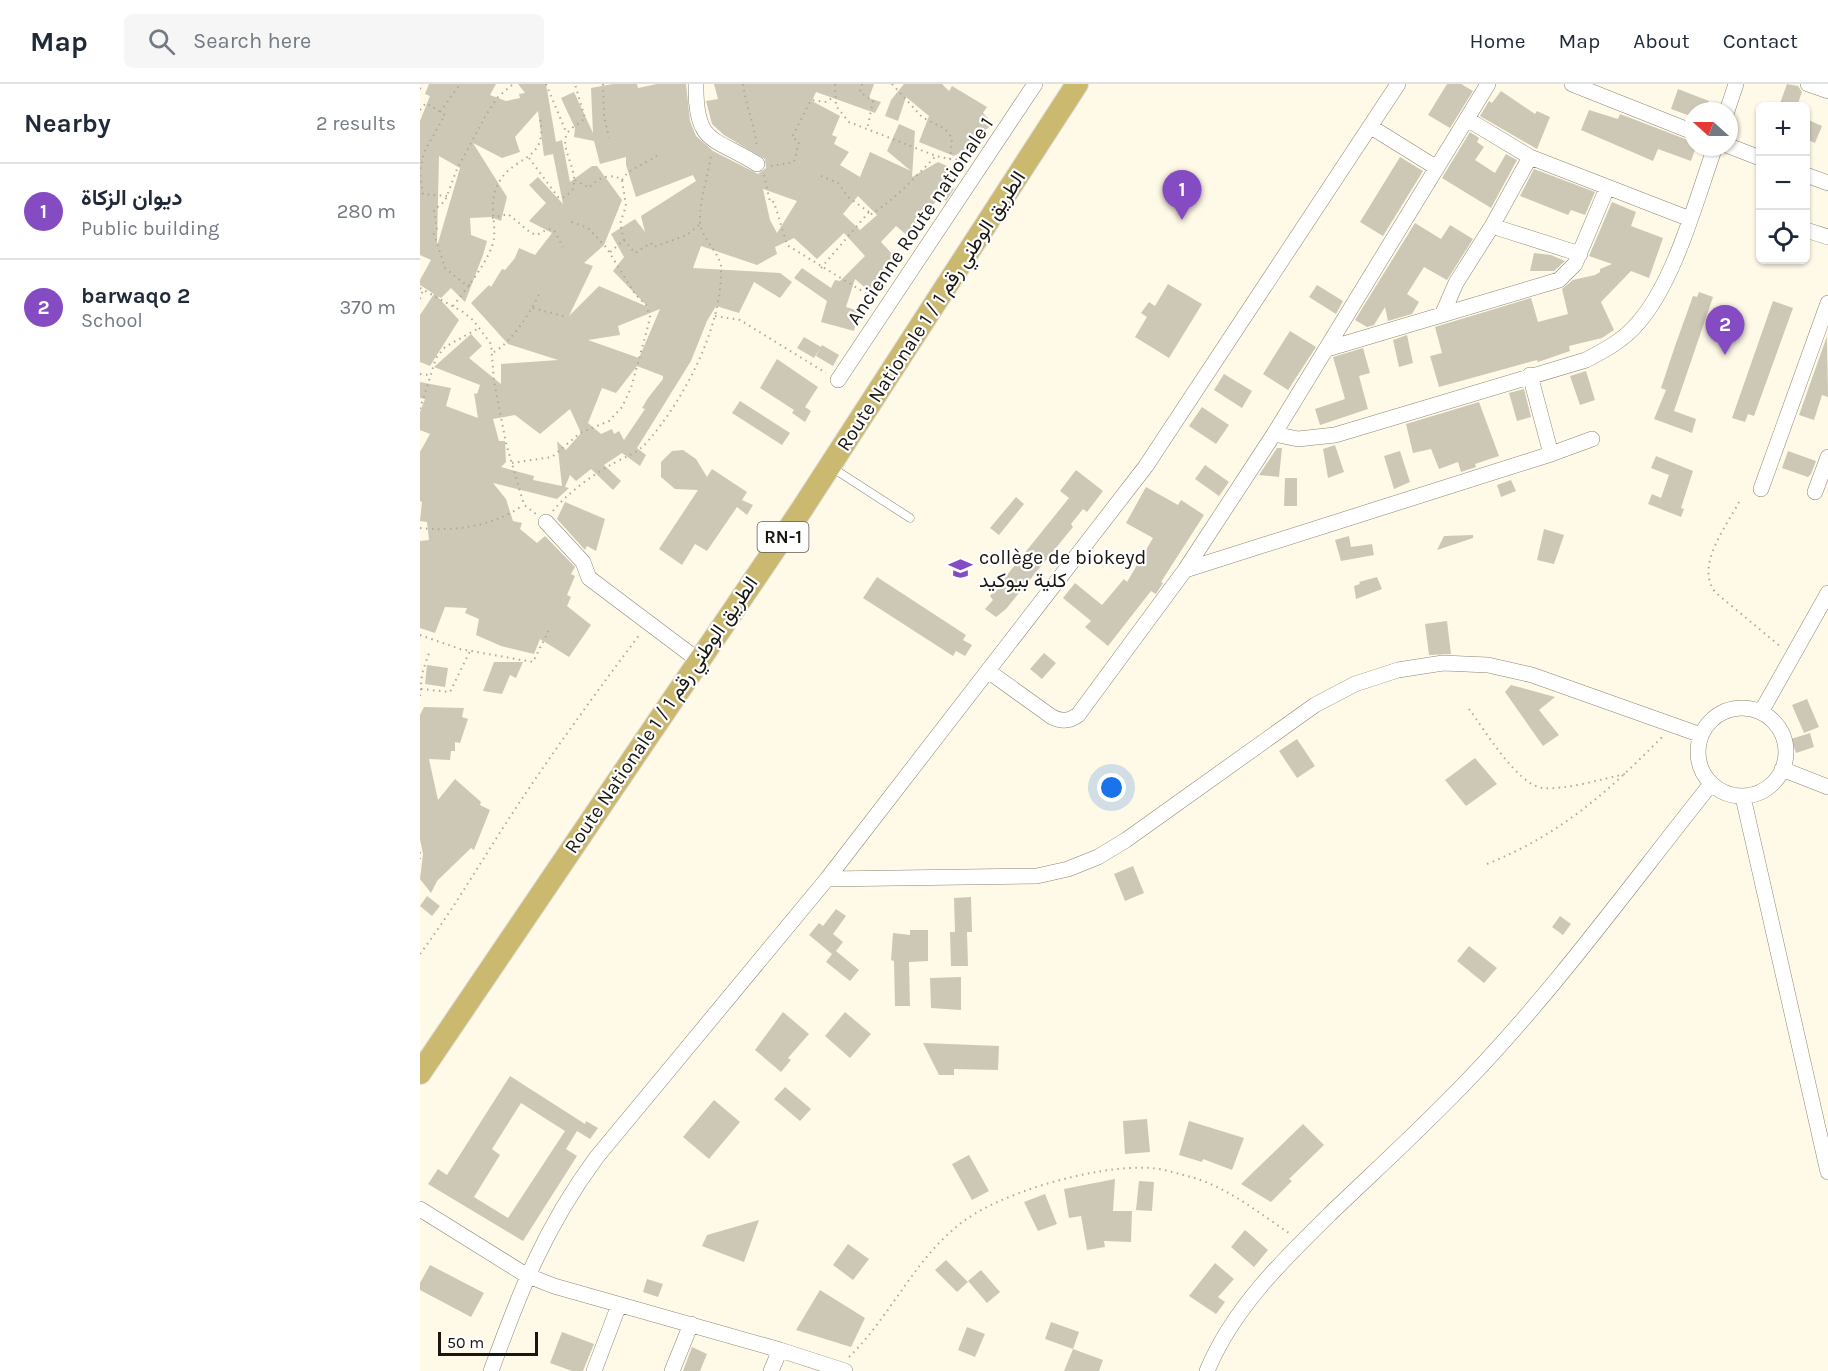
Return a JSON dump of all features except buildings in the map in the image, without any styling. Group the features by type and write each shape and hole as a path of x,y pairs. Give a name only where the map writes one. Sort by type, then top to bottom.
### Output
{"main road":[{"name":"Route Nationale 1 / الطريق الوطني رقم 1","path":"420,1073 830,466 1077,84"}],"street":[{"path":"696,84 696,103 700,122 713,141 758,167"},
{"name":"Ancienne Route nationale 1","path":"838,380 1035,84"},
{"path":"491,1371 526,1275 569,1195 596,1158 827,879 1146,466 1398,84"},
{"path":"988,671 1052,717 1061,721 1070,720 1078,715 1185,570 1274,434 1488,84"},
{"path":"1572,84 1603,89 1684,128"},
{"path":"1730,102 1736,84"},
{"path":"1467,119 1530,157 1690,219"},
{"path":"1371,127 1437,168"},
{"path":"1738,149 1756,156"},
{"path":"1274,434 1298,439 1335,435 1586,360 1622,339 1637,325 1660,290 1690,219 1713,156"},
{"path":"1443,314 1455,283 1492,226 1530,157"},
{"path":"1810,176 1828,183"},
{"path":"1327,349 1559,280 1575,264 1607,188"},
{"path":"1492,226 1580,254"},
{"path":"1810,231 1828,237"},
{"path":"1761,489 1828,303"},
{"path":"1530,375 1551,454"},
{"path":"1185,570 1592,439"},
{"path":"1815,492 1828,457"},
{"path":"546,522 583,562 590,578 698,660"},
{"path":"1761,712 1828,593"},
{"path":"827,879 1004,878 1037,876 1068,869 1098,857 1126,840 1315,705 1355,684 1398,670 1443,663 1488,665 1532,675 1701,735"},
{"path":"1733,708 1747,708 1761,712 1778,726 1783,736 1786,747 1782,769 1771,786 1743,796 1720,791 1711,784 1698,761 1701,735 1708,722 1720,713 1733,708"},
{"path":"1782,769 1828,787"},
{"path":"1207,1371 1218,1345 1246,1302 1302,1242 1465,1084 1506,1039 1711,784"},
{"path":"1743,796 1828,1172"},
{"path":"420,1209 526,1275 578,1294 691,1324 841,1370"},
{"path":"594,1371 619,1305"},
{"path":"672,1371 691,1324"},
{"path":"771,1371 780,1350"}],"lane":[{"path":"830,466 910,518"}],"path":[{"path":"420,89 421,84"},
{"path":"440,112 460,84"},
{"path":"470,285 466,285 445,268 434,234 437,228 434,210 445,201 457,169 470,149 486,115 498,98 513,84"},
{"path":"546,84 567,134"},
{"path":"530,158 558,197 569,195 575,180 565,141 567,134 585,118 575,84"},
{"path":"603,84 604,116 609,138"},
{"path":"743,84 747,108 756,135 758,167 764,174 770,202 774,202 781,232 788,245 821,268 886,306"},
{"path":"835,84 836,106 849,122 936,156 950,159 970,158 993,150"},
{"path":"862,84 860,92 873,100 867,129"},
{"path":"892,84 922,117 945,129 952,138 950,159"},
{"path":"758,167 794,162 799,142 792,137 802,114 811,100 827,102 835,96"},
{"path":"420,110 426,104 445,115 424,152 420,174 423,194 447,196"},
{"path":"453,306 470,285 494,239 492,218 499,181 520,162 530,158 538,147 543,131 540,119"},
{"path":"546,522 555,508 572,493 614,463 637,452 648,442 680,394 700,356 715,316 722,264 700,224 713,141"},
{"path":"621,180 628,172 657,156"},
{"path":"820,176 838,183 848,197 870,215 898,195 936,156"},
{"path":"575,180 589,188 600,178 610,176 621,180"},
{"path":"621,180 627,206 620,224 624,240 634,253 651,243 654,247 678,239 700,224"},
{"path":"821,268 869,212"},
{"path":"492,218 508,214 531,233 537,235 548,229 554,230 563,247"},
{"path":"512,463 552,457 580,433 609,421 622,407 631,388 650,317 646,306 635,294 609,253 588,228 569,221"},
{"path":"609,253 624,240"},
{"path":"420,299 421,289 453,306 473,320 491,344 497,398 524,505 517,510 472,526 435,530 420,528"},
{"path":"493,352 506,344 532,308 540,292"},
{"path":"532,308 567,317"},
{"path":"715,316 740,320 838,380"},
{"path":"420,409 436,358 445,347 479,328"},
{"path":"420,374 429,375"},
{"path":"1738,502 1708,563 1708,582 1716,593 1791,656"},
{"path":"420,954 456,905 580,712 650,623"},
{"path":"420,635 470,651 533,662 550,628"},
{"path":"421,689 450,692 470,651"},
{"path":"420,696 421,675 429,653"},
{"path":"1469,709 1520,776 1532,784 1551,788 1625,774"},
{"path":"1487,864 1525,848 1565,824 1625,774 1674,724"},
{"path":"420,852 420,859"},
{"path":"841,1370 863,1344 930,1252 956,1226 993,1203 1048,1183 1098,1172 1151,1168 1162,1170 1193,1178 1234,1197 1302,1242"}],"place":[{"name":"ديوان الزكاة","path":"1182,220"},
{"name":"barwaqo 2","path":"1725,355"},
{"name":"collège de biokeyd كلية بيوكيد","path":"961,569"}]}
